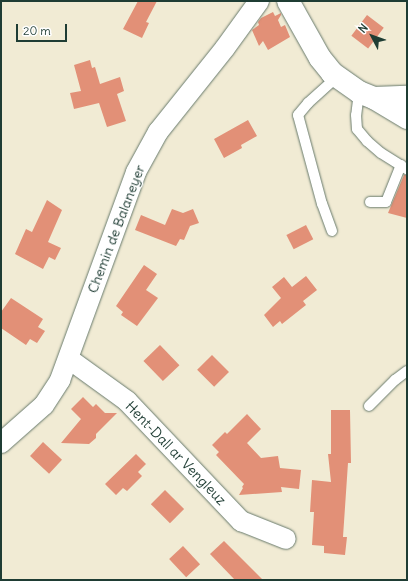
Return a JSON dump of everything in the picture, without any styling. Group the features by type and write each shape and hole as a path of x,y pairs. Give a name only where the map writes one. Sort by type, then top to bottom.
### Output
{"street":[{"name":"Chemin de Balaneyer","path":"1,443 44,405 60,380 69,359 117,220 136,172 158,132 225,48 259,1"},
{"path":"288,1 320,58 338,77 407,118"},
{"path":"366,95 407,97"},
{"name":"Hent-Dall ar Vengleuz","path":"69,359 127,401 241,521 286,539"}],"lane":[{"path":"332,231 322,204 298,115 308,103 338,77"},
{"path":"366,95 356,115 357,129 367,141 404,167 386,202 370,202"},
{"path":"368,406 395,380 407,371"}],"building":[{"path":"138,1 157,1 146,22 149,23 142,38 123,29"},
{"path":"273,12 275,16 281,13 278,20 281,27 285,25 290,37 268,50 263,41 259,46 252,30 259,25 258,22 261,18"},
{"path":"367,15 384,28 368,48 351,36"},
{"path":"90,60 92,68 95,67 100,84 120,77 124,91 117,94 126,121 107,127 99,103 74,109 70,93 81,91 74,65"},
{"path":"248,120 257,136 241,145 242,148 224,158 214,139"},
{"path":"404,175 407,175 407,218 388,213"},
{"path":"47,200 62,210 48,242 61,248 55,260 49,257 43,269 15,254 26,229 32,232"},
{"path":"172,209 183,213 193,209 199,223 190,226 184,240 180,239 176,246 135,230 141,215 165,225"},
{"path":"306,225 313,239 294,249 286,235"},
{"path":"144,265 157,274 146,290 158,298 137,326 121,315 123,312 116,306"},
{"path":"306,276 317,290 303,301 306,305 282,324 280,321 273,327 264,315 281,298 272,287 284,277 292,287"},
{"path":"11,298 43,319 38,327 45,331 37,343 30,339 26,345 1,328 1,312"},
{"path":"160,345 179,365 163,381 143,361"},
{"path":"212,355 229,372 214,387 197,370"},
{"path":"83,397 93,407 96,404 105,413 117,413 96,434 96,438 89,444 61,443 81,419 71,409"},
{"path":"331,410 350,410 351,463 348,463 343,537 347,537 345,555 324,553 324,546 312,545 314,512 310,512 312,480 331,482 328,454 331,454"},
{"path":"247,414 261,429 247,443 261,458 278,456 280,468 301,470 299,489 281,487 282,492 239,495 244,484 216,455 219,452 212,445 225,432 227,434"},
{"path":"43,442 62,460 49,474 30,456"},
{"path":"136,454 146,464 138,472 142,476 127,491 123,488 116,495 105,484"},
{"path":"165,490 184,509 170,523 151,504"},
{"path":"224,541 263,580 235,580 210,554"},
{"path":"183,546 200,564 186,577 169,559"}]}
